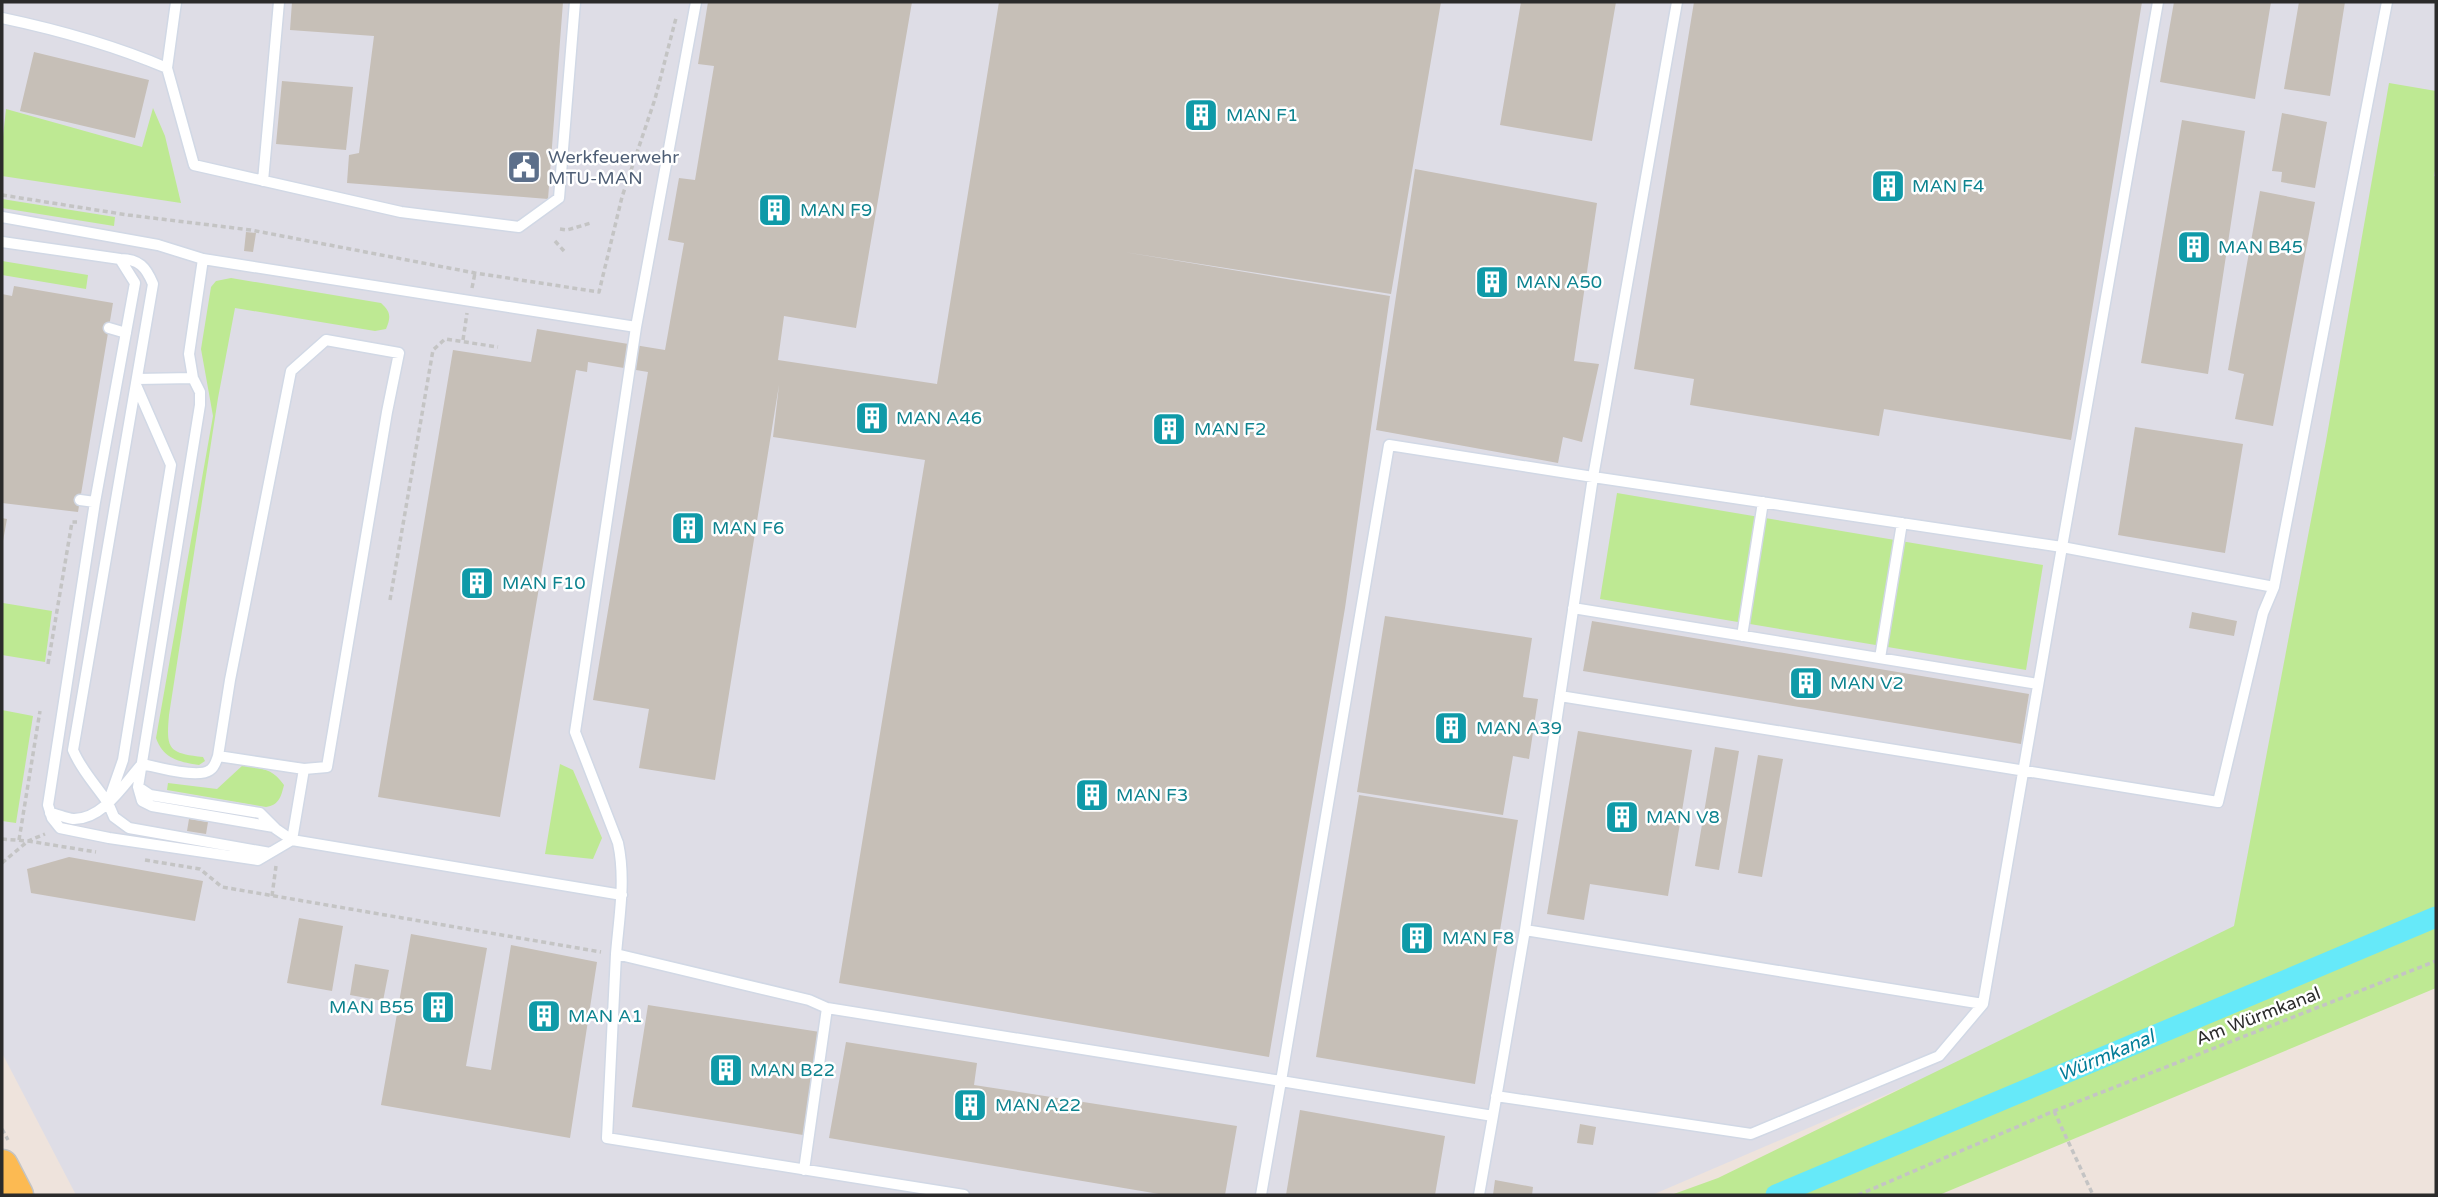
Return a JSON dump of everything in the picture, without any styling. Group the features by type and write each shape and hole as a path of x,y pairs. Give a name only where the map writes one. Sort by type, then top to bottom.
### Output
{"main road":[{"path":"2,1166 17,1195"}],"lane":[{"path":"176,2 167,68 194,165 401,212 519,227 559,198 575,2"},
{"path":"263,181 279,2"},
{"path":"696,2 636,327 575,732 618,843 623,873 615,954 607,1138 964,1195"},
{"path":"1479,1195 1525,930 1593,477 1677,2"},
{"path":"1496,1096 1751,1134 1939,1056 1983,1004 2158,2"},
{"path":"1560,696 2218,802 2263,613 2274,587 2387,2"},
{"path":"2,18 68,32 133,53 167,68"},
{"path":"2,217 158,245 204,259 636,327"},
{"path":"2,242 133,259 147,269 153,284 73,750 80,768 94,782 114,817 129,828 270,853"},
{"path":"120,259 135,283 95,502 48,805 50,813 60,828 258,860 292,840 304,769"},
{"path":"204,259 189,354 193,378 200,392 200,405 138,787 150,795 260,813 292,840 622,895"},
{"path":"109,328 126,333"},
{"path":"142,764 192,773 207,773 214,767 291,371 326,340 399,353 327,767 304,769 218,756"},
{"path":"136,382 193,378"},
{"path":"108,803 123,760 172,465 136,382"},
{"path":"1261,1195 1389,445 2062,547 2274,587"},
{"path":"79,500 95,502"},
{"path":"1742,636 1763,502"},
{"path":"1880,659 1902,523"},
{"path":"1573,608 2038,684"},
{"path":"50,813 73,819 92,816 108,803 142,764"},
{"path":"1525,930 1983,1004"},
{"path":"615,954 809,1000 827,1008 1493,1116"},
{"path":"804,1170 827,1008"}],"path":[{"path":"560,229 567,230 591,223"},
{"path":"555,241 564,251"},
{"path":"390,600 433,350 445,339 498,347"},
{"path":"48,664 72,522 92,523"},
{"path":"19,840 40,711"},
{"path":"2,863 28,841 60,828"},
{"path":"2,838 28,841"},
{"path":"200,869 222,887 615,954"},
{"name":"Am Würmkanal","path":"1858,1195 2054,1111 2436,961"},
{"path":"2054,1111 2093,1195"}],"shaded area":[{"path":"2,2 2436,2 2436,226 2249,939 1652,1195 76,1195 2,1053"}],"green space":[{"path":"2389,83 2436,91 2436,988 1939,1195 1671,1195 1718,1178 2234,926 2326,441"},
{"path":"153,108 165,136 181,203 2,176 6,109 142,147"},
{"path":"2,199 115,217 114,226 2,208"},
{"path":"2,261 88,275 86,289 2,275"},
{"path":"231,278 381,303 387,309 389,318 386,329 375,331 235,308 218,398 169,715 168,735 172,747 182,754 203,757 205,761 199,765 179,761 168,755 156,738 213,416 201,349 211,287 216,281"},
{"path":"1617,493 2043,565 2026,670 1600,599"},
{"path":"3,603 52,611 45,662 2,655"},
{"path":"2,710 33,716 16,823 2,821"},
{"path":"560,764 573,770 602,838 593,859 545,854"},
{"path":"243,765 266,770 280,779 284,785 277,802 266,807 167,790 168,783 217,789"}],"building":[{"path":"292,2 563,2 548,199 347,183 349,155 359,153 374,36 290,30"},
{"path":"708,2 912,2 856,328 784,316 778,360 937,384 999,2 1441,2 1391,294 1124,252 1390,296 1345,608 1269,1057 839,983 925,460 773,437 779,385 715,780 639,768 649,709 593,700 648,372 588,362 587,372 576,370 500,817 378,797 453,350 531,362 537,329 665,350 684,243 668,240 679,178 695,180 714,66 698,64"},
{"path":"1521,2 1616,2 1592,141 1500,125"},
{"name":"MAN F4","path":"1694,2 2142,2 2071,440 1884,409 1879,436 1690,405 1694,379 1634,369"},
{"path":"2174,2 2271,2 2255,99 2160,82"},
{"path":"2299,2 2345,2 2330,96 2284,89"},
{"path":"34,52 149,80 135,138 20,111"},
{"path":"282,81 353,87 346,150 276,144"},
{"path":"2282,113 2327,122 2315,188 2281,182 2282,172 2272,171"},
{"name":"MAN B45","path":"2182,120 2245,131 2208,374 2141,363"},
{"name":"MAN A50","path":"1415,169 1597,203 1574,361 1599,364 1582,442 1563,437 1558,463 1376,430"},
{"path":"2260,191 2315,202 2273,426 2235,419 2244,374 2228,370"},
{"path":"246,232 256,233 253,252 244,251"},
{"path":"14,286 113,303 78,512 2,503 2,294 12,296"},
{"path":"2135,427 2243,444 2225,553 2118,535"},
{"path":"2,518 7,519 3,541 2,541"},
{"path":"2192,612 2237,621 2234,636 2189,628"},
{"name":"MAN A39","path":"1385,616 1532,638 1523,697 1538,699 1529,759 1513,756 1503,815 1357,792"},
{"name":"MAN V2","path":"1592,621 2029,694 2021,744 1583,671"},
{"name":"MAN V8","path":"1578,731 1692,750 1668,896 1590,884 1584,920 1547,914"},
{"path":"1715,747 1739,751 1719,870 1695,866"},
{"path":"1758,755 1783,759 1762,877 1738,873"},
{"name":"MAN F8","path":"1359,795 1518,820 1475,1084 1316,1057"},
{"path":"189,819 208,822 206,834 187,831"},
{"path":"69,857 203,881 195,921 31,893 27,869"},
{"path":"299,918 343,926 332,991 287,983"},
{"path":"411,934 487,948 466,1066 491,1070 511,945 597,962 570,1138 381,1105"},
{"path":"355,964 389,970 383,1001 350,995"},
{"name":"MAN B22","path":"648,1005 820,1032 803,1135 632,1107"},
{"name":"MAN A22","path":"846,1042 977,1063 974,1085 1237,1126 1225,1195 1165,1195 829,1138"},
{"path":"1300,1110 1445,1136 1435,1195 1286,1195"},
{"path":"1580,1124 1596,1127 1593,1145 1577,1143"},
{"path":"1495,1180 1533,1187 1532,1195 1493,1195"}],"waterway":[{"name":"Würmkanal","path":"1776,1195 2436,917"}],"place":[{"name":"MAN F1","path":"1201,115"},
{"name":"Werkfeuerwehr MTU-MAN","path":"524,167"},
{"name":"MAN F4","path":"1888,186"},
{"name":"MAN F9","path":"775,210"},
{"name":"MAN B45","path":"2194,247"},
{"name":"MAN A50","path":"1492,282"},
{"name":"MAN A46","path":"872,418"},
{"name":"MAN F2","path":"1169,429"},
{"name":"MAN F6","path":"688,528"},
{"name":"MAN F10","path":"477,583"},
{"name":"MAN V2","path":"1806,683"},
{"name":"MAN A39","path":"1451,728"},
{"name":"MAN F3","path":"1092,795"},
{"name":"MAN V8","path":"1622,817"},
{"name":"MAN F8","path":"1417,938"},
{"name":"MAN B55","path":"438,1007"},
{"name":"MAN A1","path":"544,1016"},
{"name":"MAN B22","path":"726,1070"},
{"name":"MAN A22","path":"970,1105"}]}
